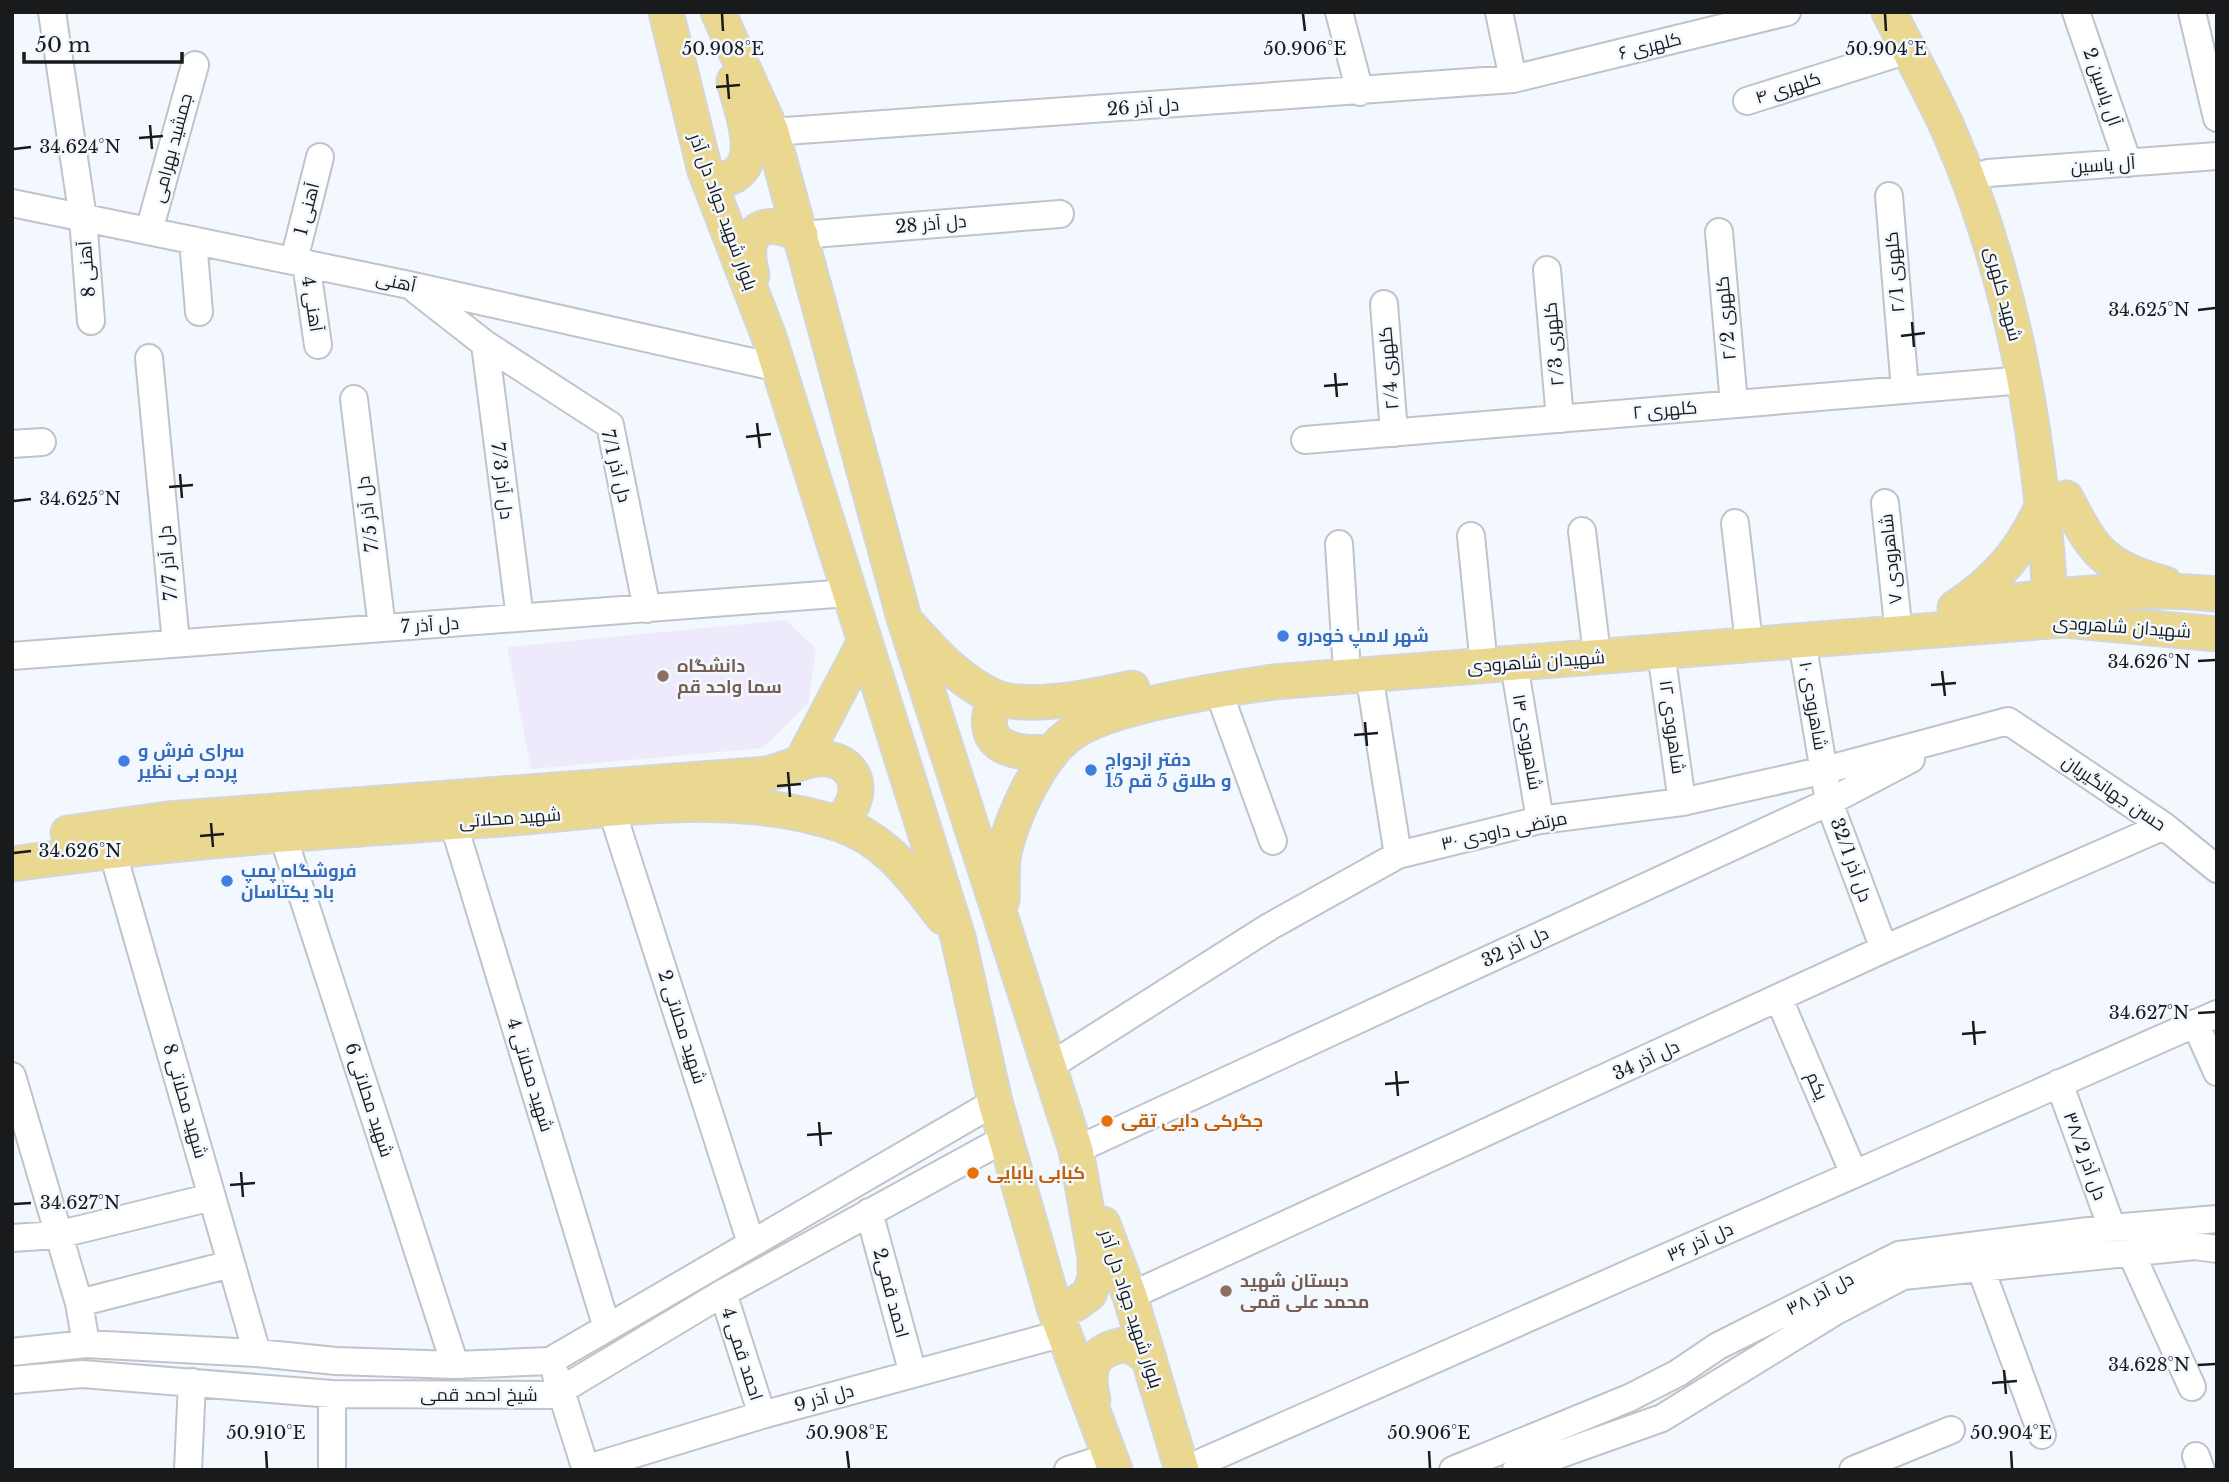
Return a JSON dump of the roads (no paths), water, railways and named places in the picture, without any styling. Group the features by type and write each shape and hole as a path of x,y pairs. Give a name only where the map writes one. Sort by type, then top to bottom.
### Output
{"main road":[{"name":"بلوار شهید جواد دل آذر","path":"666,12 705,172 774,352"},
{"name":"شهید کلهری","path":"1889,12 1949,132 1978,177 2028,291 2060,452 2055,499 2062,603"},
{"name":"شهید کلهری","path":"1914,12 1969,123 1978,177 2024,380 2055,499"},
{"path":"705,172 716,179 728,179 739,173 747,162 748,144 719,14"},
{"path":"719,14 772,132 904,618 1076,1150 1095,1257 1095,1278 1089,1294 1075,1304 1060,1322"},
{"path":"801,235 782,226 766,226 752,234 747,247 774,352 958,937 995,1102 1060,1322 1113,1463"},
{"path":"1953,609 1978,593 2008,565 2055,499 2090,543 2126,572 2202,592"},
{"name":"شهیدان شاهرودی","path":"1001,924 1004,854 1021,802 1052,752 1071,733 1100,718 1218,690 1482,646 2202,592"},
{"name":"شهیدان شاهرودی","path":"904,618 963,679 995,697 1039,702 1092,697 1211,671 1357,665 1514,664 1802,641 2062,603 2217,634"},
{"path":"801,763 864,643"},
{"path":"995,697 988,716 992,735 1006,749 1025,754 1052,752"},
{"name":"شهید محلاتی","path":"12,841 168,819 768,774 819,756 838,760 853,773 858,792 852,810 838,823"},
{"name":"شهید محلاتی","path":"12,864 112,850 453,822 721,805 771,807 838,823 870,837 905,868 958,937"},
{"name":"بلوار شهید جواد دل آذر","path":"1076,1150 1130,1296 1183,1470"},
{"path":"1097,1418 1091,1390 1094,1360 1107,1347 1129,1344 1149,1358"}],"street":[{"name":"آهنی 8","path":"52,12 83,218 91,320"},
{"path":"1339,12 1360,92"},
{"path":"1499,12 1513,79"},
{"name":"کلهری ۶","path":"1513,79 1787,12"},
{"name":"آل یاسین 2","path":"2076,12 2128,163"},
{"path":"2192,12 2217,118"},
{"name":"کلهری ۴","path":"1747,101 1908,50"},
{"name":"جمشید بهرامی","path":"149,231 195,65"},
{"name":"دل آذر 26","path":"772,132 1513,79"},
{"name":"آل یاسین","path":"1978,177 2217,156"},
{"name":"آهنی 1","path":"300,262 320,157"},
{"name":"کلهری ۲/1","path":"1889,195 1905,390"},
{"name":"آهنی","path":"12,203 409,285 774,352"},
{"name":"دل آذر 28","path":"801,235 1060,214"},
{"name":"کلهری ۲/2","path":"1719,232 1734,404"},
{"path":"194,240 199,312"},
{"name":"آهنی 4","path":"300,262 318,345"},
{"name":"کلهری ۲/3","path":"1547,270 1560,419"},
{"name":"دل آذر 7/1","path":"409,285 485,344 610,425 648,608"},
{"name":"کلهری ۲/4","path":"1384,304 1394,433"},
{"name":"دل آذر 7/3","path":"485,344 520,618"},
{"name":"دل آذر 7/7","path":"149,358 176,643"},
{"name":"کلهری ۲","path":"1305,440 2024,380"},
{"name":"دل آذر 7/5","path":"354,400 382,628"},
{"path":"12,444 42,442"},
{"name":"۷ شاهرودی","path":"1885,503 1897,615"},
{"path":"1735,523 1747,626"},
{"path":"1582,531 1595,638"},
{"path":"1471,536 1482,646"},
{"path":"1339,544 1357,665 1398,855"},
{"name":"دل آذر 7","path":"12,656 848,593"},
{"name":"شاهرودی ۱۰","path":"1802,641 1825,770"},
{"name":"شاهرودی ۱۲","path":"1661,652 1682,802"},
{"name":"شاهرودی ۱۴","path":"1514,664 1541,820"},
{"path":"1218,690 1273,841"},
{"name":"۳۰ مرتضی داودی","path":"1050,1066 1269,927 1398,855 1541,820 1682,802 1825,770 2008,721"},
{"name":"حسن جهانگیریان","path":"2008,721 2164,826 2217,869"},
{"name":"دل آذر 32","path":"1076,1150 1829,802 1952,737"},
{"name":"دل آذر 32/1","path":"1825,770 1829,802 1884,949"},
{"name":"شهید محلاتی 2","path":"612,811 751,1243"},
{"name":"شهید محلاتی 4","path":"453,822 607,1328"},
{"name":"دل آذر 34","path":"1130,1296 1884,949 2164,826"},
{"name":"شهید محلاتی 6","path":"284,836 455,1364"},
{"name":"شهید محلاتی 8","path":"112,850 257,1353"},
{"name":"یکم","path":"1779,999 1854,1174"},
{"path":"2206,1019 2217,1072"},
{"name":"دل آذر ۳۶","path":"1183,1470 2206,1019"},
{"path":"12,1076 79,1303 86,1344"},
{"name":"دل آذر ۳۸/2","path":"2059,1083 2112,1228"},
{"name":"شیخ احمد قمی","path":"12,1352 86,1344 257,1353 336,1361 455,1364 550,1362 995,1102"},
{"path":"955,1126 968,1125 978,1134 979,1146 974,1156"},
{"name":"شیخ احمد قمی","path":"12,1380 82,1374 332,1394 553,1395 723,1293 1006,1138"},
{"path":"12,1238 57,1235 212,1197"},
{"name":"احمد قمی2","path":"869,1212 913,1374"},
{"name":"دل آذر ۳۸","path":"1516,1470 1554,1463 1662,1418 1836,1311 1903,1276 2112,1228 2217,1219"},
{"name":"دل آذر ۳۸","path":"1453,1470 1629,1398 1678,1373 1718,1346 1899,1255 1977,1258 2131,1253 2196,1246 2217,1249"},
{"path":"2131,1253 2192,1387"},
{"path":"1977,1258 2042,1435"},
{"path":"79,1303 231,1264"},
{"name":"احمد قمی 4","path":"723,1293 762,1415"},
{"name":"دل آذر 9","path":"585,1470 762,1415 913,1374 1060,1322"},
{"path":"550,1362 563,1390 585,1470"},
{"path":"188,1470 192,1382"},
{"path":"332,1394 332,1470"},
{"path":"1853,1470 1951,1430"},
{"path":"1068,1470 1113,1463"}],"place":[{"name":"شهر لامپ خودرو","path":"1283,636"},
{"name":"دانشگاه سما واحد قم","path":"663,676"},
{"name":"سرای فرش و پرده بی نظیر","path":"124,761"},
{"name":"دفتر ازدواج 15 و طلاق 5 قم","path":"1091,770"},
{"name":"فروشگاه پمپ باد یکتاسان","path":"227,881"},
{"name":"جگرکی دایی تقی","path":"1107,1121"},
{"name":"کبابی بابایی","path":"973,1173"},
{"name":"دبستان شهید محمد علی قمی","path":"1226,1291"}]}
